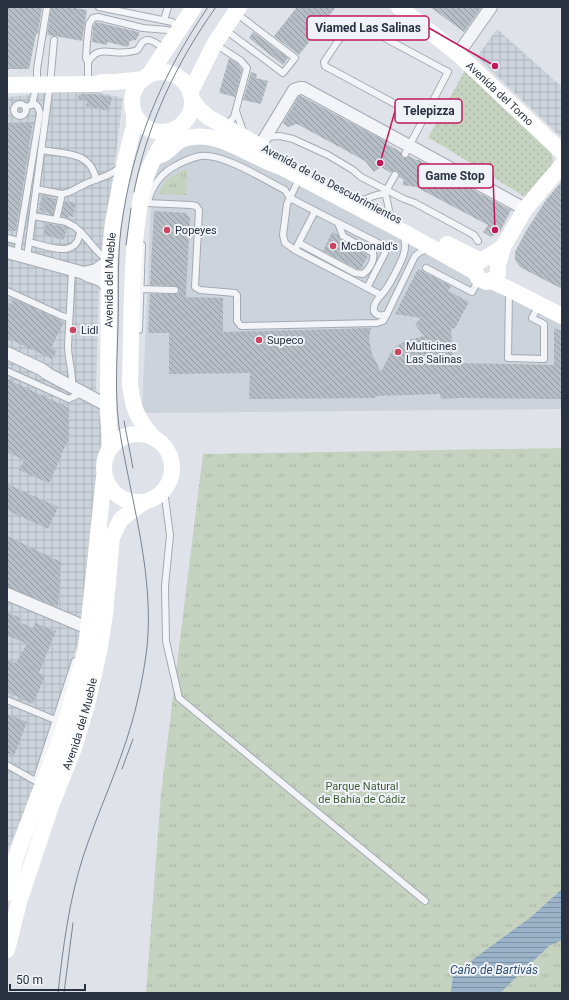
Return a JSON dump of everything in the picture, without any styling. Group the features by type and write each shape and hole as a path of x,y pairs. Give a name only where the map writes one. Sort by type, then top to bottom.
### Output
{"main road":[{"path":"133,108 135,89 166,50 194,7"},
{"name":"Avenida del Torno","path":"399,7 458,54 562,152"},
{"path":"191,96 215,43 238,10"},
{"path":"7,85 93,84 146,77 162,72 174,75 184,82 191,96 192,105 188,117 177,128 163,132 150,130 140,123 124,93 118,90 93,84"},
{"name":"Avenida de los Descubrimientos","path":"191,96 199,109 208,117 225,127 257,141 390,215 487,270 509,289 562,316"},
{"name":"Avenida del Mueble","path":"110,448 108,406 109,261 113,222 125,161 134,126 133,108"},
{"name":"Avenida de los Descubrimientos","path":"177,128 193,126 225,136 433,248 487,270 562,305"},
{"name":"Avenida del Mueble","path":"153,437 143,427 138,418 132,400 130,385 136,338 137,215 141,195 155,157 166,138 177,128"},
{"name":"Avenida de los Descubrimientos","path":"155,157 165,153 181,140 192,137 206,137 225,142 270,164 281,167"},
{"path":"487,270 526,209 562,165"},
{"path":"144,434 153,437 166,448 170,456 172,474 170,481 164,490 152,500 136,502 125,500 118,496 107,485 104,477 104,462 110,448 115,442 127,435 144,434"},
{"name":"Avenida del Mueble","path":"7,893 10,868 39,784 55,754 61,722 86,649 104,477"},
{"name":"Avenida del Mueble","path":"7,950 21,895 51,806 74,748 87,705 103,627 112,537 121,519 144,502"}],"street":[{"path":"458,54 491,7"},
{"path":"257,141 294,90 300,88 307,89 408,150 526,209"},
{"path":"17,255 78,271 99,279 109,290"},
{"path":"78,271 96,270 109,261"},
{"path":"7,353 41,369 108,406"},
{"path":"7,594 88,628"}],"lane":[{"path":"43,84 37,69 47,7"},
{"path":"99,7 172,22 178,30"},
{"path":"164,20 168,7"},
{"path":"224,29 283,73 295,58 238,10"},
{"path":"93,84 86,58 89,24 93,18 98,17 143,28 178,30"},
{"path":"408,150 448,72 357,23 350,23 324,62 325,66 423,119"},
{"path":"88,62 93,54 97,52 124,53 137,50 141,43 143,28"},
{"path":"17,255 29,242 41,150 43,84 54,40"},
{"path":"141,43 150,40 166,50"},
{"path":"215,43 240,60 247,68 234,117 225,127"},
{"path":"17,255 40,113 36,105 28,106 21,104 18,104 10,111 16,115 22,116 26,112 28,106 43,84"},
{"path":"236,111 257,141 280,136 293,139 328,155 386,192 415,203 474,235 478,241"},
{"path":"41,150 78,156 91,165 96,180"},
{"path":"144,225 147,203 155,182 164,173 187,160 200,156 226,160 284,190 290,198 385,248 385,253 367,288"},
{"path":"36,189 62,194 72,192 85,184 107,176 117,170 125,161"},
{"path":"390,215 386,192 395,175"},
{"path":"300,177 287,204 283,235 285,243 295,250 381,295"},
{"path":"362,200 386,192"},
{"path":"56,220 62,194"},
{"path":"147,203 191,205 198,208 195,287 200,290 235,293 237,295 237,321 241,326 376,323 383,321 415,256 420,252 433,248"},
{"path":"295,250 315,211"},
{"path":"33,216 69,223 109,261"},
{"path":"299,243 356,273 363,274 368,271 373,259 373,253 343,236 338,223"},
{"path":"386,314 379,316 374,310 374,305 386,289 404,253 406,245 402,231"},
{"path":"29,242 65,250 74,245 80,232"},
{"path":"7,238 19,241"},
{"path":"143,238 136,289 176,290"},
{"path":"426,268 472,292 487,270"},
{"path":"7,372 69,399 77,389 68,358 69,318 78,271"},
{"path":"509,289 508,358 544,359 544,324 532,318 539,305"},
{"path":"7,291 69,318"},
{"path":"132,400 136,390 137,376"},
{"path":"164,490 170,535 165,586 166,641 179,698 425,901"},
{"path":"7,700 61,722"},
{"path":"7,765 39,784"}],"shaded area":[{"path":"497,29 562,87 562,134 560,136 477,57"},
{"path":"85,89 123,98 99,287 96,387 102,432 81,632 35,787 7,852 7,97"},
{"path":"224,144 562,322 562,409 142,413 152,178 158,166 171,152 181,145"}],"green space":[{"path":"465,70 552,154 553,164 525,197 428,138"},
{"path":"187,169 186,195 159,194 166,181"},
{"name":"Parque Natural de Bahía de Cádiz","path":"562,448 562,993 146,993 161,793 203,454"}],"water":[{"name":"Caño de Bartivás","path":"562,889 562,940 549,946 500,993 449,993 451,991 453,974 531,917"}],"building":[{"path":"7,7 42,7 38,34 36,34 29,69 7,69"},
{"path":"51,7 70,7 87,10 82,41 47,35"},
{"path":"297,7 336,7 299,55 274,36"},
{"path":"430,7 482,7 464,32"},
{"path":"96,22 139,32 139,35 136,40 130,41 128,47 107,42 107,45 92,42 93,26"},
{"path":"253,32 288,58 283,65 249,38"},
{"path":"229,58 237,63 242,70 235,97 219,93"},
{"path":"251,72 257,74 256,78 268,81 261,104 243,100"},
{"path":"79,94 95,94 112,97 109,111 86,106 87,101 78,99"},
{"path":"299,96 385,141 385,143 401,152 403,158 409,156 419,160 511,210 500,232 491,237 483,232 488,225 416,187 402,185 404,180 399,177 399,173 397,171 393,171 391,173 381,167 374,172 365,161 297,124 288,127 283,123"},
{"path":"33,122 16,231 7,231 7,123"},
{"path":"562,181 562,289 520,267 515,260 515,252 526,231 546,200"},
{"path":"42,196 56,199 53,215 39,210"},
{"path":"65,201 76,203 73,217 69,216 68,218 61,216"},
{"path":"154,211 186,213 190,218 186,297 223,298 223,332 371,328 369,339 372,354 381,372 391,352 397,346 405,341 424,336 415,324 421,318 395,314 418,269 451,286 448,291 469,302 455,328 451,329 453,356 457,356 457,363 554,365 554,328 562,331 562,399 441,399 440,394 376,396 376,398 249,399 250,373 169,374 169,333 148,333 150,294 175,294 179,293 179,290 176,286 150,285"},
{"path":"46,223 67,227 64,240 43,235"},
{"path":"332,232 338,235 341,240 368,256 361,269 357,269 323,251"},
{"path":"14,299 64,322 51,348 57,351 52,359 7,338 7,302 12,305"},
{"path":"7,379 69,408 69,440 61,454 62,455 49,483 19,470 24,460 7,452"},
{"path":"7,484 58,507 48,529 7,510"},
{"path":"7,536 61,562 58,607 7,587"},
{"path":"7,612 20,618 19,622 33,628 35,623 56,631 39,673 45,676 33,704 7,692 7,659 16,663 27,644 7,635"},
{"path":"7,714 27,722 14,756 7,753"}],"tram line":[{"path":"58,993 67,924 78,874 89,840 127,739 137,703 147,647 148,595 145,568 117,411 116,382 121,229 133,169 151,112 176,59 208,7"},
{"path":"134,192 147,143 165,95 188,50 216,7"},
{"path":"126,245 131,208"},
{"path":"124,421 133,468"},
{"path":"122,769 133,739"},
{"path":"64,993 73,923"}],"place":[{"name":"Viamed Las Salinas","path":"495,66"},
{"name":"Telepizza","path":"380,163"},
{"name":"Popeyes","path":"167,230"},
{"name":"Game Stop","path":"495,230"},
{"name":"McDonald's","path":"333,246"},
{"name":"Lidl","path":"73,330"},
{"name":"Supeco","path":"259,340"},
{"name":"Multicines Las Salinas","path":"398,352"}]}
